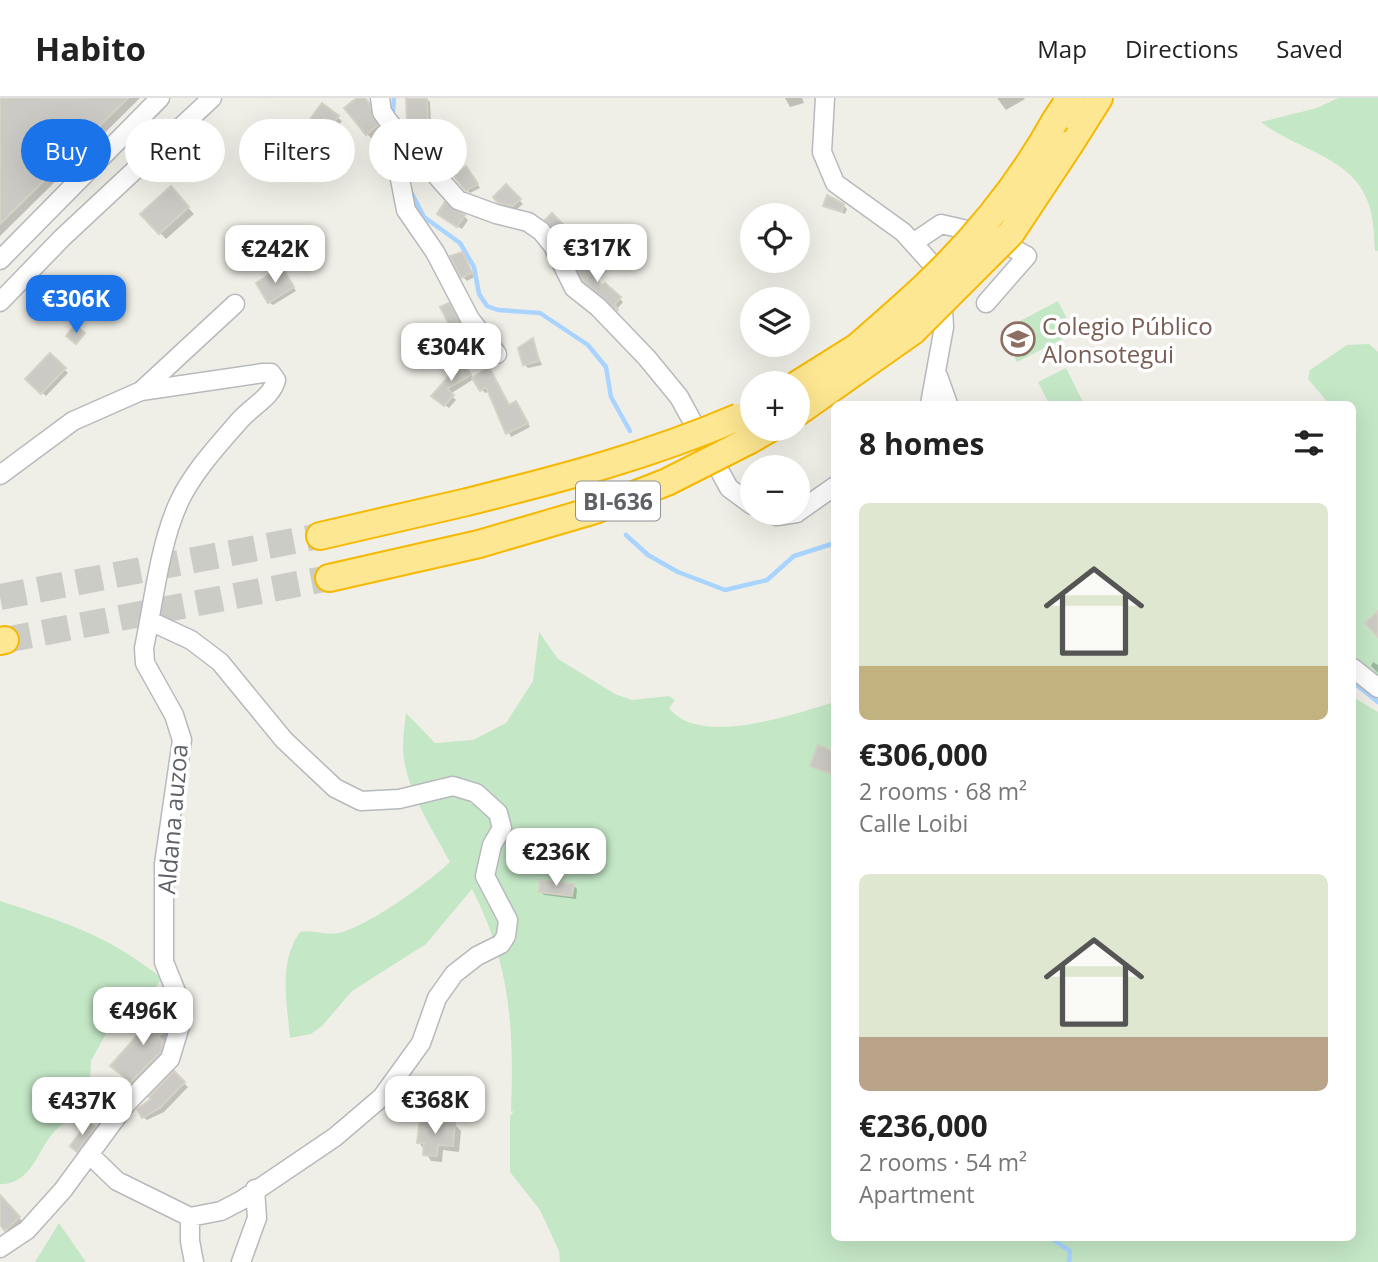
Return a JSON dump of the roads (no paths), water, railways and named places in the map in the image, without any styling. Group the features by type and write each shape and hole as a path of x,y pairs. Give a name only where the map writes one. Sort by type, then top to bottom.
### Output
{"highway":[{"path":"810,376 906,321 1017,184 1070,98"},
{"path":"810,402 1011,233 1099,98"},
{"name":"BI-636","path":"320,536 604,468 740,428"},
{"name":"BI-636","path":"330,578 479,544 607,505 667,482 740,433"}],"street":[{"path":"0,260 160,98"},
{"path":"0,302 46,254 212,98"},
{"path":"380,98 382,112 387,119"},
{"path":"825,98 822,152 835,183 908,238 932,263 942,290 944,327 931,401"},
{"path":"401,182 406,210 435,253 470,319 497,354"},
{"path":"442,182 458,200 528,222 541,231 553,246 574,288 598,307 679,397 721,477 740,495"},
{"path":"908,238 941,224 989,235 1027,256 986,303"},
{"path":"26,236 46,254"},
{"path":"0,475 73,421 141,391 235,304"},
{"path":"936,372 947,401"},
{"name":"Aldana auzoa","path":"0,1248 27,1230 63,1190 127,1103 170,1059 180,1026 181,1004 164,962 164,878 183,740 174,715 145,663 144,648 180,501 200,470 242,417 268,394 276,380 271,373 263,373 141,391"},
{"path":"810,504 831,489"},
{"path":"89,1154 117,1181 190,1217 221,1211 335,1137 382,1097 421,1043 437,998 454,974 477,956 501,944 506,936 508,919 485,876 490,853 502,828 498,813 476,793 453,786 399,799 361,801 335,788 284,740 220,662 191,640 150,621"},
{"path":"1356,670 1378,688"},
{"path":"241,1262 257,1218 255,1189"},
{"path":"190,1217 190,1241 194,1262"}],"waterway":[{"path":"393,112 394,98"},
{"path":"409,188 424,217 460,243 474,267 479,294 487,306 498,310 540,313 588,345 606,367 611,397 630,431"},
{"path":"626,535 648,555 678,572 725,590 767,580 794,556 831,544"},
{"path":"1356,684 1378,702"},
{"path":"1055,1241 1070,1251 1069,1262"}],"tunnel":[{"path":"0,597 320,536"},
{"path":"5,640 329,578"}],"place":[{"name":"Colegio Público Alonsotegui","path":"1018,339"}]}
